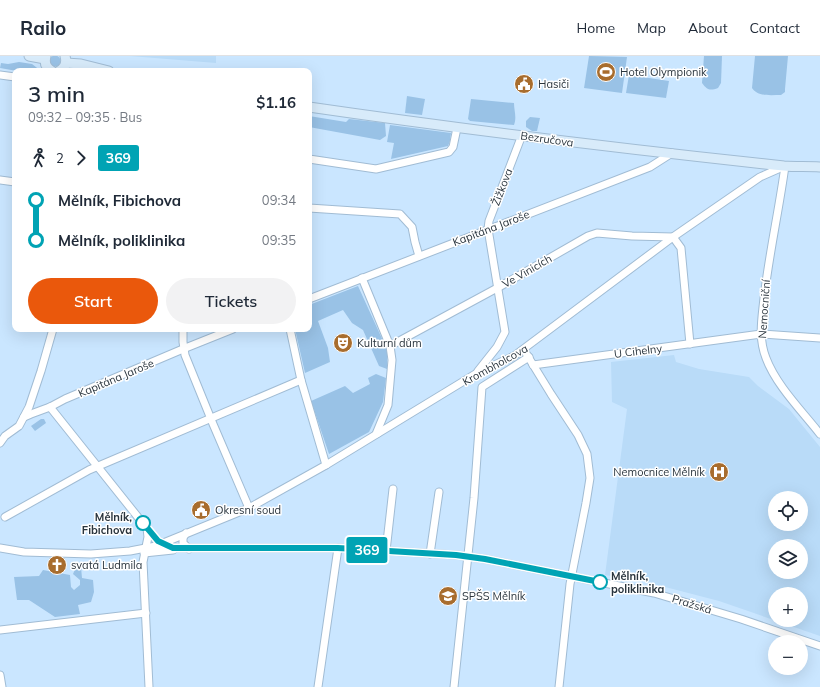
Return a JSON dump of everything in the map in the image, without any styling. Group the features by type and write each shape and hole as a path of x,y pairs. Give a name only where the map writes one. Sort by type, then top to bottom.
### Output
{"street":[{"path":"29,56 45,58 46,67 48,68"},
{"path":"65,59 97,68"},
{"path":"0,75 12,77"},
{"name":"Bezručova","path":"312,107 457,128 587,144 785,166 820,167"},
{"path":"312,159 376,169 449,152 452,147 457,128"},
{"name":"Žižkova","path":"477,374 497,347 505,332 499,287 488,229 489,221 522,135"},
{"name":"Kapitána Jaroše","path":"312,298 650,167 672,153"},
{"name":"Krombholcova","path":"161,544 249,508 326,465 477,374 524,350 673,237 760,177 785,166"},
{"name":"Nemocniční","path":"785,166 767,273 761,334 763,347 770,367 781,386 820,434"},
{"path":"0,180 12,182"},
{"path":"312,208 400,214 412,227 419,256"},
{"name":"Ve Vinicích","path":"390,346 499,287 588,236 597,233 673,237"},
{"path":"673,237 681,248 690,344"},
{"path":"362,278 390,346 392,360 388,405 376,434 378,433"},
{"path":"24,417 41,371 52,332"},
{"path":"183,332 183,349 185,355 210,418 249,508"},
{"name":"Kapitána Jaroše","path":"0,443 3,435 19,426 24,417 226,332"},
{"path":"291,332 301,380 326,465"},
{"name":"U Cihelny","path":"533,365 761,334 820,338"},
{"path":"524,350 578,435 587,454 590,478 571,576 559,687"},
{"path":"454,687 474,498 482,387 529,357"},
{"path":"5,517 97,466 301,380"},
{"path":"50,407 152,536 161,544"},
{"path":"386,551 393,489"},
{"path":"430,554 438,492"},
{"path":"147,528 148,537 143,562 149,687"},
{"path":"186,533 183,538 183,543 189,549"},
{"name":"Pražská","path":"0,548 24,552 91,554 133,550 161,544 179,549"},
{"name":"Pražská","path":"133,550 140,548 338,548 468,556 654,593 741,619 820,646"},
{"path":"318,687 338,548"},
{"path":"0,630 146,613"},
{"path":"0,675 2,687"}],"shaded area":[{"path":"53,56 57,56 59,57 59,65 53,66 50,63 50,59"},
{"path":"130,56 216,56 216,63"},
{"name":"Hotel Olympionik","path":"589,56 627,57 622,93 584,88"},
{"path":"704,56 722,56 721,83 718,88 709,89 702,83"},
{"path":"755,56 788,56 785,92 781,95 761,94 752,88"},
{"path":"19,62 32,64 37,68 12,68 12,70 0,68 1,63 8,64"},
{"path":"629,75 669,81 666,98 626,93"},
{"path":"407,96 425,99 422,115 405,113"},
{"path":"471,99 514,103 514,125 470,121 468,119"},
{"path":"312,116 346,122 349,119 385,123 386,136 380,140 312,128"},
{"path":"530,117 540,118 537,131 532,131 526,127 526,121"},
{"path":"390,125 451,133 450,141 448,146 391,159 394,143 387,142"},
{"path":"358,286 384,343 387,352 387,369 379,366 363,330 352,323 343,310 318,321 328,348 330,362 305,373 296,332 312,332 312,304"},
{"name":"Nemocnice Mělník","path":"674,355 676,362 699,369 749,377 758,386 789,409 820,447 820,636 794,627 808,627 808,587 768,587 768,618 719,601 646,582 605,575 627,409 612,402 611,362"},
{"path":"376,374 386,378 383,402 369,432 329,454 311,401 345,386 353,393 370,384 368,378"},
{"path":"41,419 44,419 46,423 35,431 31,426"},
{"path":"76,567 81,567 82,578 93,580 94,592 91,602 78,605 80,614 55,617 29,600 17,600 14,577 39,576 43,570 70,575 71,587 74,590 80,585 80,580 73,574"}],"bus line":[{"name":"369","path":"143,523 152,536 161,544 167,547 179,549 338,548 456,555 485,559 600,582"}],"place":[{"name":"Hotel Olympionik","path":"606,72"},
{"name":"Hasiči","path":"524,84"},
{"name":"Kulturní dům","path":"343,343"},
{"name":"Nemocnice Mělník","path":"719,472"},
{"name":"Okresní soud","path":"201,510"},
{"name":"Mělník, Fibichova","path":"143,523"},
{"name":"svatá Ludmila","path":"57,565"},
{"name":"Mělník, poliklinika","path":"600,582"},
{"name":"SPŠS Mělník","path":"448,596"}]}
